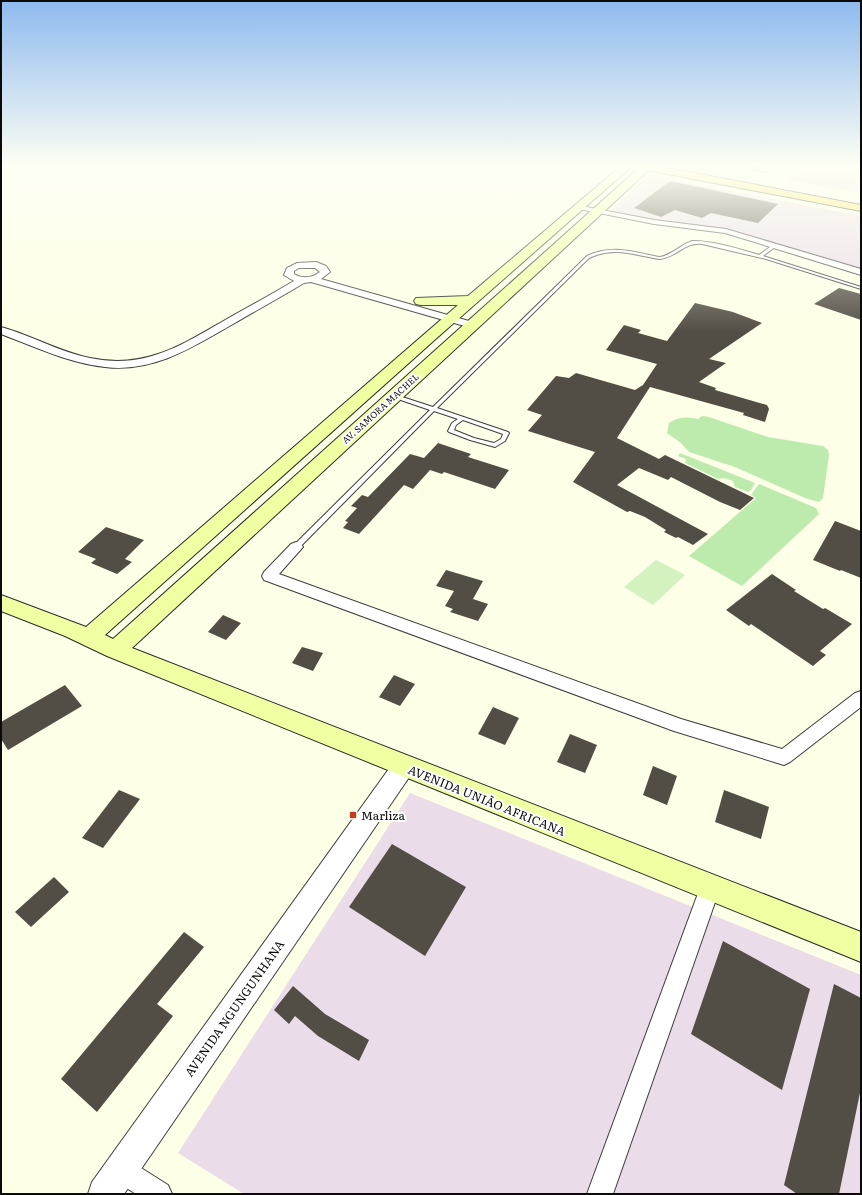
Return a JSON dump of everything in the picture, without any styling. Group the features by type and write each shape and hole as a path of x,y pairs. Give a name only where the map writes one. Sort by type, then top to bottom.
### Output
{"main road":[{"name":"AV. SAMORA MACHEL","path":"90,636 562,222"},
{"name":"AV. SAMORA MACHEL","path":"115,650 587,222"},
{"path":"434,333 432,321 422,306 445,302 472,300"},
{"name":"AVENIDA UNIÃO AFRICANA","path":"1,603 45,621 90,636 115,650 861,947"},
{"path":"45,621 79,621 100,617 123,608"},
{"path":"150,617 144,650 150,664"}],"street":[{"path":"653,222 726,231 861,272"},
{"path":"1,322 72,350 101,358 127,360 143,358 159,354 303,279 322,277 329,273 316,265 306,265 297,266 290,270 289,275 303,279 422,306 476,321"},
{"path":"1,330 84,361 122,365 141,363 162,358 182,349 303,279"},
{"path":"377,288 422,306"},
{"path":"296,547 269,576 541,677 680,726 784,757 861,698"},
{"name":"AVENIDA NGUNGUNHANA","path":"104,1194 404,766"},
{"path":"600,1194 710,888"},
{"path":"121,1170 158,1194"}],"lane":[{"path":"296,547 434,408 588,257 594,253 607,250 618,250 662,258 687,244 696,242 760,256 861,288"},
{"path":"760,256 774,246"},
{"path":"394,396 506,433 503,440 495,445 472,439 451,431 454,424 461,419"}],"shaded area":[{"path":"665,222 861,222 861,271 725,229"},
{"path":"410,793 861,975 861,1194 244,1194 178,1153"}],"green space":[{"path":"703,416 768,437 823,446 828,450 829,455 823,498 819,502 805,498 735,467 689,452 681,443 667,433 669,423 676,419 699,419"},
{"path":"680,453 755,483 748,492 735,487 733,481 724,478 718,479 685,463 686,459 678,456"},
{"path":"759,484 816,508 819,514 742,586 689,556 756,498 751,495"},
{"path":"656,560 685,575 653,605 624,587"}],"building":[{"path":"839,288 861,294 861,320 814,304"},
{"path":"695,303 733,312 762,323 709,359 726,363 699,382 716,388 715,390 767,405 769,409 765,422 743,415 744,413 650,387 617,438 659,459 665,455 754,498 740,510 720,502 671,477 668,480 639,468 617,485 708,534 693,545 664,532 666,530 645,517 630,511 627,512 573,482 595,452 528,431 542,415 527,410 556,376 569,378 576,373 635,390 643,385 657,364 606,350 624,325 641,330 638,333 667,341"},
{"path":"438,443 471,454 468,457 509,470 495,489 444,472 442,474 430,470 413,489 404,485 359,534 343,528 348,522 345,521 357,508 351,506 362,495 368,497 410,454 424,458"},
{"path":"835,521 861,531 861,578 813,560"},
{"path":"106,527 144,540 125,559 132,562 117,574 91,563 96,559 78,552"},
{"path":"446,570 483,581 473,599 488,604 478,621 450,612 453,609 445,606 454,591 436,586"},
{"path":"772,574 796,590 794,591 823,609 825,608 852,624 820,651 826,655 813,666 751,624 749,626 726,610"},
{"path":"223,615 241,623 226,640 208,632"},
{"path":"302,647 323,653 313,671 292,663"},
{"path":"394,675 415,684 400,706 379,697"},
{"path":"65,685 82,706 8,750 1,739 1,722"},
{"path":"493,707 519,718 505,745 478,734"},
{"path":"570,734 597,745 585,773 557,762"},
{"path":"653,766 677,776 667,805 643,795"},
{"path":"119,790 140,799 103,848 82,838"},
{"path":"724,790 769,807 761,839 715,822"},
{"path":"392,844 466,887 425,956 349,907"},
{"path":"54,877 69,892 31,927 15,912"},
{"path":"184,932 204,947 157,1004 173,1016 97,1112 61,1079"},
{"path":"723,941 810,989 782,1090 691,1034"},
{"path":"834,984 861,998 861,1088 839,1194 797,1194 784,1185"},
{"path":"293,986 325,1014 369,1040 359,1061 318,1036 295,1016 289,1024 274,1010"}],"place":[{"name":"Marliza","path":"353,815"}]}
